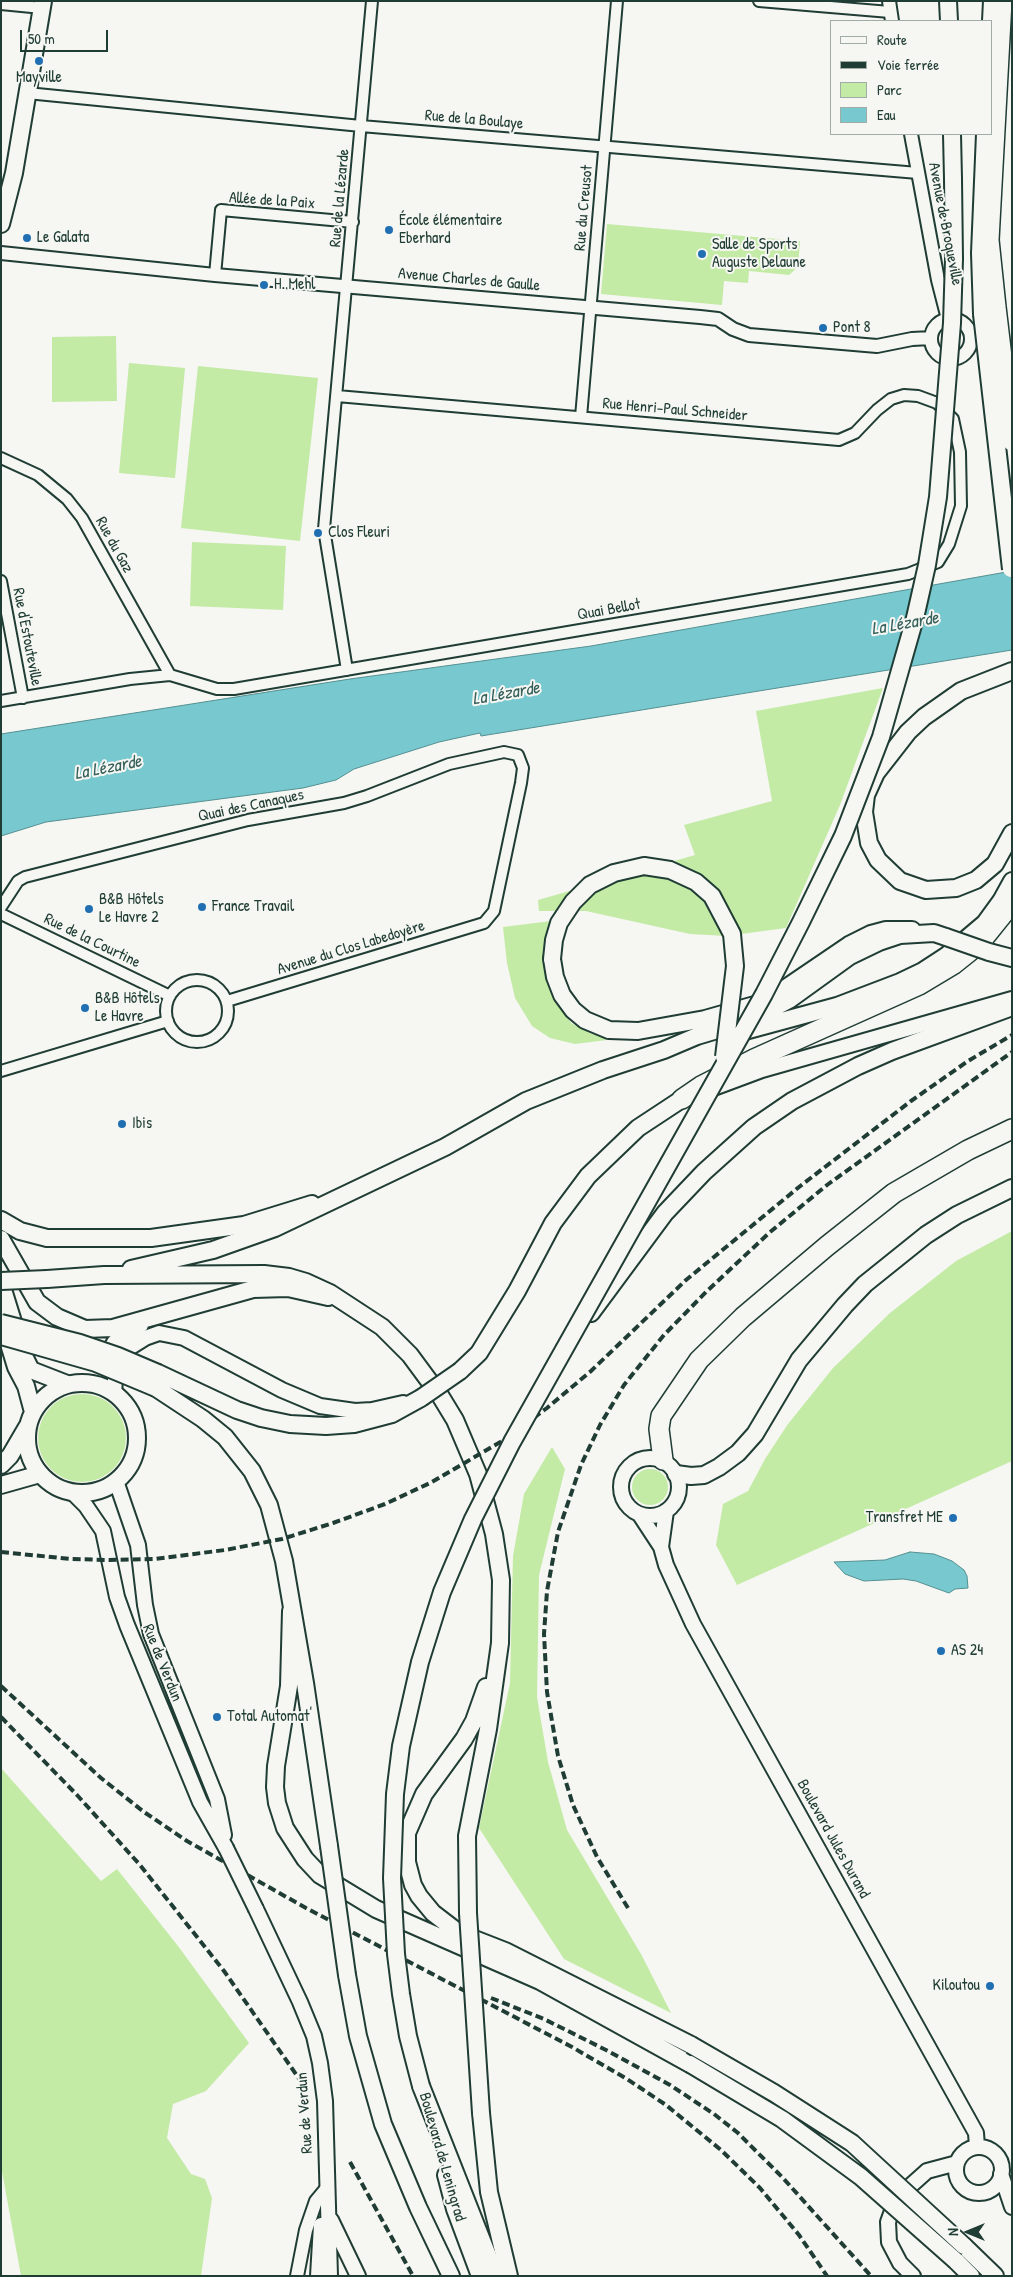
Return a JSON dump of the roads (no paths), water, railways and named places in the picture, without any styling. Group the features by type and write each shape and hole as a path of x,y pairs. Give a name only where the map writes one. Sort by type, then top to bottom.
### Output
{"highway":[{"path":"1002,1 989,240 989,311 1012,441"},
{"path":"682,1099 701,1086 754,1059 919,985 954,964 979,944 1012,903"},
{"path":"670,1467 659,1429 661,1416 699,1360 742,1317 894,1193 968,1150 1012,1129"}],"main road":[{"path":"948,1 949,20"},
{"path":"991,20 992,1"},
{"path":"2,222 14,173 43,4"},
{"path":"421,2086 408,2036 393,1911 395,1794 409,1704 420,1662 442,1592 473,1520 512,1442 802,922 844,836 880,737 927,565 938,497 953,287 952,135"},
{"path":"985,135 980,245 989,311 1012,576"},
{"path":"1012,671 961,691 924,717 908,732 876,773 866,795 864,812 869,844 878,860 900,881 926,890 956,888 976,880 995,864 1012,833"},
{"path":"721,1069 735,966 732,934 712,896 696,882 670,870 644,866 614,873 590,885 573,902 559,923 554,940 552,959 555,977 562,995 573,1010 585,1020 609,1030 638,1030 705,1020 765,1002 849,945 871,934 903,928 940,935 988,952 1012,958"},
{"path":"664,1050 694,1044 837,1006 900,982 923,971 946,956 985,923 1001,901 1012,881"},
{"path":"104,1275 213,1250 275,1228 444,1147 526,1101 603,1070 664,1050 768,1011 789,1000 850,956 879,942 900,935 940,935"},
{"path":"1,1338 20,1341 157,1380 261,1418 290,1424 326,1426 354,1424 392,1414 421,1398 460,1371 483,1346 517,1291 553,1224 588,1176 638,1128 682,1099 762,1070 1012,999"},
{"path":"562,1354 665,1213 729,1148 792,1101 858,1066 892,1051 1012,1007"},
{"path":"666,1512 654,1516 640,1515 631,1510 625,1503 620,1484 628,1467 644,1458 654,1457 670,1467 691,1476 704,1475 719,1467 738,1453 755,1434 799,1360 827,1324 865,1284 926,1235 971,1207 1012,1188"},
{"path":"1,1220 20,1231 47,1238 152,1238 244,1226 357,1189"},
{"path":"1,1239 37,1302 65,1322 85,1329 113,1328 233,1293 264,1287 301,1290 344,1301"},
{"path":"27,1427 28,1452 40,1474 55,1486 73,1492 96,1492 116,1482 134,1457 137,1437 131,1412 114,1393 102,1386 89,1383 67,1384 31,1370 23,1354 1,1282 104,1275 264,1274 289,1277 306,1282 344,1301 382,1327 410,1354 441,1397 463,1437 478,1474 494,1534 501,1580 500,1644 488,1729 467,1836 468,1913 481,2114 489,2192 509,2276"},
{"path":"89,1383 115,1344 134,1329 155,1317"},
{"path":"1,1318 33,1412"},
{"path":"1,1323 80,1343 118,1356 157,1380 225,1437 252,1471 269,1505 275,1523 305,1683 347,1975 360,2044 383,2124 418,2207 451,2276"},
{"path":"114,1393 116,1366 129,1348 145,1338 159,1334 184,1338 282,1390 320,1406 355,1411 372,1410 421,1398"},
{"path":"1,1465 10,1456 27,1427 33,1412 47,1394 67,1384"},
{"path":"661,1547 666,1512 678,1496 679,1486 670,1467"},
{"path":"1,1485 40,1474"},
{"name":"Rue de Verdun","path":"116,1482 138,1545 145,1605 151,1634 217,1800 226,1848"},
{"name":"Rue de Verdun","path":"73,1492 86,1506 103,1531 118,1597 127,1625 200,1802 226,1848 256,1909 314,2036 325,2101 326,2187 330,2218 330,2276"},
{"path":"640,1515 661,1547"},
{"name":"Boulevard Jules Durand","path":"661,1547 666,1565 693,1624 963,2109 976,2133 977,2147"},
{"path":"292,1611 289,1686 276,1766 275,1787 277,1802 285,1828 305,1859 320,1875 376,1909 540,1981 690,2064 782,2119 861,2177 971,2276"},
{"path":"500,1644 474,1721 460,1745 424,1794 407,1833 406,1854 413,1885 433,1913 459,1933 505,1952 691,2045 774,2093 852,2144 995,2276"},
{"name":"Boulevard de Leningrad","path":"421,2086 456,2209 480,2276"},
{"name":"Boulevard de Leningrad","path":"421,2086 496,2276"},
{"path":"1001,2174 994,2187 980,2192 973,2192 966,2189 957,2177 957,2163 965,2152 977,2147 989,2149 998,2157 1001,2174 1012,2206"},
{"path":"913,2276 900,2263 889,2242 888,2222 893,2208 908,2188 927,2171 957,2163"},
{"name":"Rue de Verdun","path":"318,2276 322,2206 326,2187"},
{"path":"330,2218 358,2276"}],"street":[{"name":"Rue de la Lézarde","path":"347,670 324,529 372,1"},
{"name":"Rue du Creusot","path":"581,417 617,1"},
{"path":"759,1 890,11"},
{"path":"1,4 43,4"},
{"name":"Rue de la Boulaye","path":"27,93 361,126 918,173"},
{"name":"Avenue de Broqueville","path":"911,135 938,280 948,319"},
{"name":"Allée de la Paix","path":"215,275 221,210 353,222"},
{"name":"Avenue Charles de Gaulle","path":"1,253 215,275 718,320 733,329 749,335 877,346 912,339 931,338"},
{"path":"948,319 963,323 970,337 970,345 965,353 949,359 943,358 934,350 931,338 938,324 948,319"},
{"path":"970,337 1012,332"},
{"name":"Rue Henri-Paul Schneider","path":"337,396 839,440 855,433 877,410 891,399 904,395 918,396 937,404 953,419 960,452"},
{"name":"Quai Bellot","path":"170,675 217,689 234,689 908,574 938,562 950,544 961,506 960,452"},
{"name":"Rue du Gaz","path":"1,458 38,475 67,499 82,518 170,675"},
{"name":"Rue d'Estouteville","path":"1,582 23,698"},
{"path":"1,701 130,679 170,675"},
{"name":"Quai des Canaques","path":"1,907 18,881 25,877 248,820 344,803 449,764 504,752 518,755 523,768 522,778 494,911 484,923"},
{"name":"Rue de la Courtine","path":"1,914 170,996"},
{"name":"Avenue du Clos Labedoyère","path":"227,1001 484,923"},
{"path":"201,980 211,983 227,1001 228,1011 224,1027 217,1035 208,1040 190,1041 180,1037 172,1030 168,1021 166,1011 170,996 180,985 190,981 201,980"},
{"path":"1,1071 168,1021"},
{"path":"297,2276 306,2230 316,2201 326,2187"}],"water":[{"name":"La Lézarde","path":"1012,571 1012,650 481,736 480,733 439,742 354,769 336,780 303,788 46,822 1,836 1,734 350,679 591,646"},
{"path":"910,1552 934,1554 952,1561 964,1570 967,1576 968,1588 955,1589 949,1593 916,1581 903,1579 864,1581 845,1574 834,1562 885,1560"}],"railway":[{"path":"1,1552 71,1559 109,1560 154,1559 225,1550 282,1539 333,1523 385,1504 432,1482 502,1441 547,1408 591,1371 686,1280 799,1187 911,1101 968,1061 1012,1035"},
{"path":"628,1908 597,1857 573,1805 558,1756 547,1692 544,1634 547,1591 558,1532 581,1465 600,1425 624,1385 664,1335 706,1292 769,1233 827,1185 1012,1052"},
{"path":"1,1686 101,1778 144,1812 187,1841 306,1908 572,2047 627,2079 666,2105 721,2150 760,2188 799,2235 827,2276"},
{"path":"1,1717 77,1795 140,1865 224,1971 307,2090"},
{"path":"491,1998 544,2019 608,2051 670,2085 714,2114 738,2133 783,2178 871,2276"},
{"path":"350,2162 413,2276"}],"place":[{"name":"Mayville","path":"39,61"},
{"name":"École élémentaire Eberhard","path":"389,230"},
{"name":"Le Galata","path":"27,238"},
{"name":"Salle de Sports Auguste Delaune","path":"702,254"},
{"name":"H. Mehl","path":"264,285"},
{"name":"Pont 8","path":"823,328"},
{"name":"Clos Fleuri","path":"318,533"},
{"name":"France Travail","path":"202,907"},
{"name":"B&B Hôtels Le Havre 2","path":"89,909"},
{"name":"B&B Hôtels Le Havre","path":"85,1008"},
{"name":"Ibis","path":"122,1124"},
{"name":"Transfret ME","path":"953,1518"},
{"name":"AS 24","path":"941,1651"},
{"name":"Total Automat'","path":"217,1717"},
{"name":"Kiloutou","path":"990,1986"}]}
